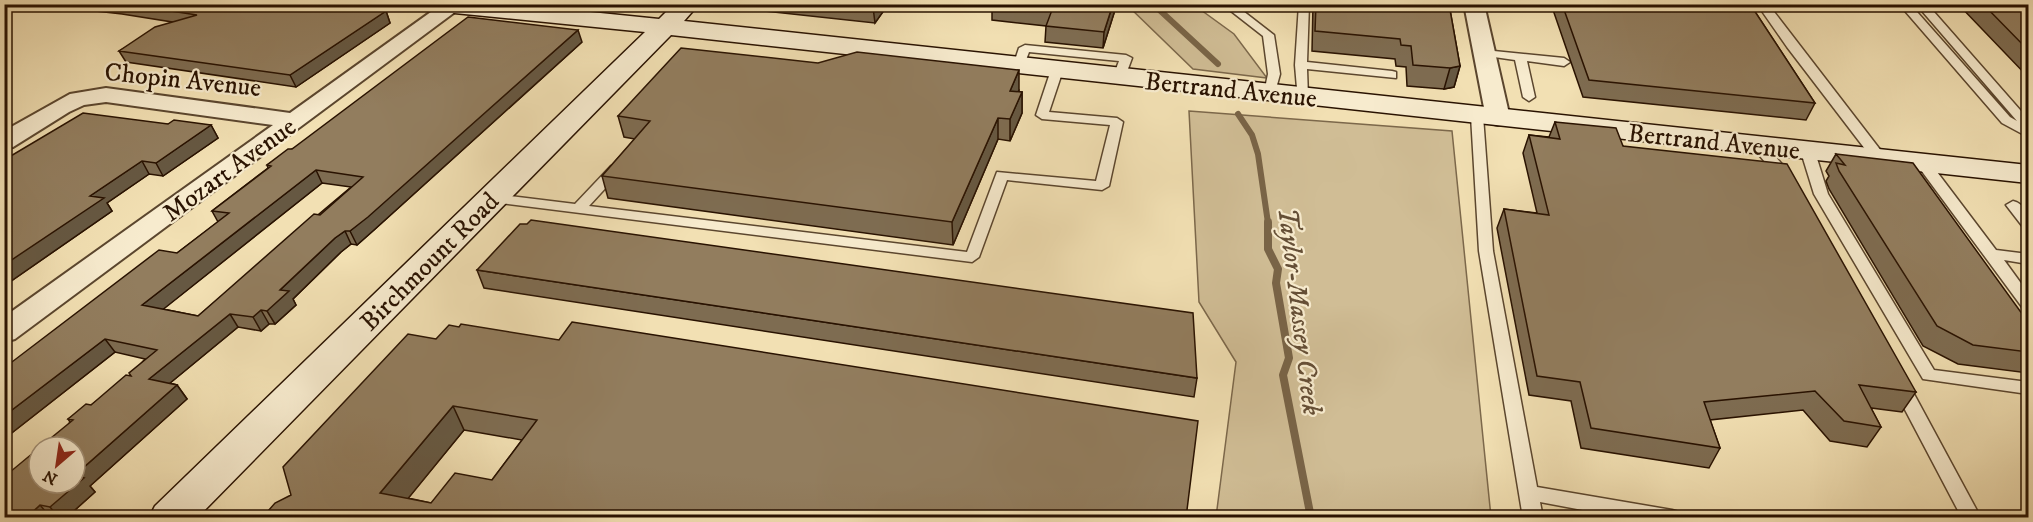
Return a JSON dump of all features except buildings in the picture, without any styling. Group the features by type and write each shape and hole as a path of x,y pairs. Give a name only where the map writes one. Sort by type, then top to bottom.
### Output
{"street":[{"name":"Birchmount Road","path":"170,518 688,4"},
{"path":"1474,4 1484,53 1488,117"},
{"name":"Bertrand Avenue","path":"443,5 2028,174"},
{"name":"Mozart Avenue","path":"4,332 295,121 443,5"},
{"name":"Chopin Avenue","path":"4,142 78,99 106,96 295,121"}],"lane":[{"path":"1227,4 1268,35 1274,74 1270,93"},
{"path":"1302,97 1304,4"},
{"path":"1526,4 1546,7"},
{"path":"1762,4 1880,159"},
{"path":"1904,4 2006,120 2028,133"},
{"path":"1921,4 2028,126"},
{"path":"1019,66 1025,48 1126,58 1119,77"},
{"path":"1484,53 1564,62"},
{"path":"1520,57 1528,97"},
{"path":"1301,65 1392,75"},
{"path":"493,198 972,257 1002,175 1102,186 1117,122 1042,115 1057,70"},
{"path":"1488,117 1486,251 1533,518"},
{"path":"1759,146 1793,186 1798,196"},
{"path":"1808,152 1821,194 1929,375 2028,388"},
{"path":"579,208 626,158"},
{"path":"1923,164 2027,300"},
{"path":"2013,205 2028,224"},
{"path":"1991,254 2028,259"},
{"path":"1892,368 1972,518"},
{"path":"1529,493 1629,514 1672,518"}],"shaded area":[{"path":"1127,5 1194,5 1234,34 1267,78 1193,69"},
{"path":"1189,111 1452,131 1491,517 1216,517 1236,362 1199,302"}],"waterway":[{"name":"Taylor-Massey Creek","path":"1153,4 1218,64"},
{"name":"Taylor-Massey Creek","path":"1238,114 1252,135 1258,154 1268,223"},
{"name":"Taylor-Massey Creek","path":"1268,223 1268,249 1278,269 1276,283 1289,358 1283,375 1311,518"}]}
